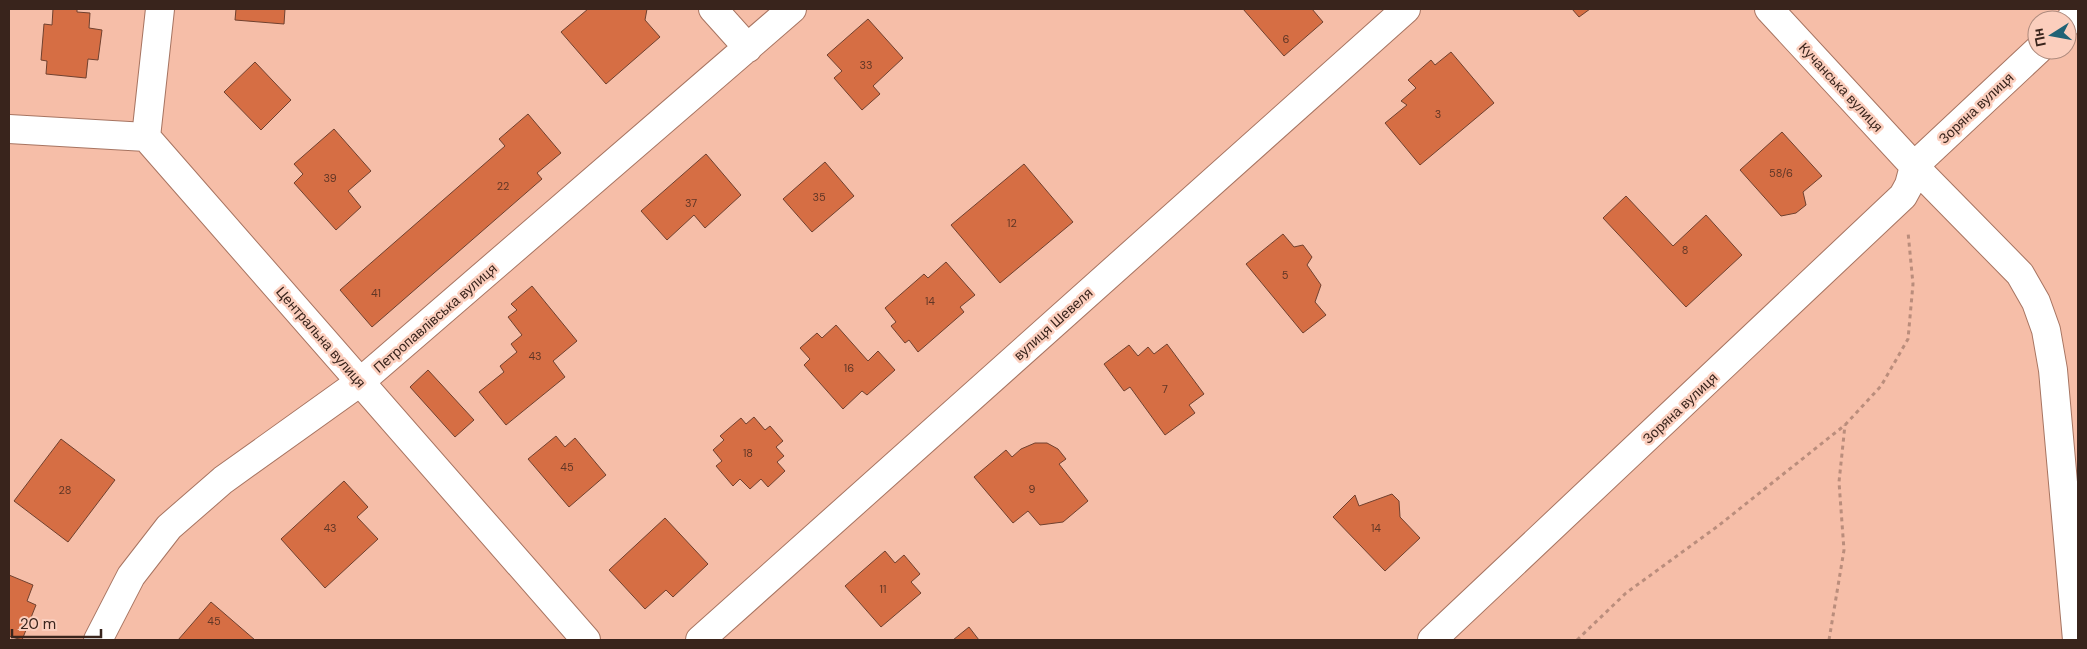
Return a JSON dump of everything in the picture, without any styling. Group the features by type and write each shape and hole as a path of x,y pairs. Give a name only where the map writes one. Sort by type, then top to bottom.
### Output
{"street":[{"path":"9,129 146,137 160,9"},
{"path":"713,9 748,48"},
{"name":"Петропавлівська вулиця","path":"98,640 131,576 169,527 223,480 360,382 792,9"},
{"name":"вулиця Шевеля","path":"700,640 1406,9"},
{"name":"Кучанська вулиця","path":"1769,9 1914,166"},
{"name":"Зоряна вулиця","path":"1432,640 1904,196 1914,166 2027,60"},
{"name":"Центральна вулиця","path":"146,137 586,640"},
{"path":"1914,166 2020,274 2036,302 2046,330 2053,370 2077,624"}],"path":[{"path":"1577,640 1626,593 1718,526 1845,424 1881,386 1908,339 1914,284 1904,196"},
{"path":"1829,640 1844,550 1839,482 1845,424"}],"building":[{"path":"53,9 77,9 77,12 90,13 89,28 102,30 98,60 88,59 86,78 46,74 47,61 41,60 44,24 52,25"},
{"path":"236,9 285,9 284,24 235,20"},
{"path":"588,9 647,9 645,20 660,37 606,84 561,32"},
{"path":"1243,9 1312,9 1323,22 1284,56"},
{"path":"1572,9 1590,9 1579,17"},
{"path":"868,19 903,58 873,86 880,94 862,110 834,78 842,71 827,55"},
{"path":"1451,52 1494,103 1420,165 1385,123 1407,105 1401,101 1416,88 1408,80 1431,60 1435,65"},
{"path":"255,62 291,100 261,130 224,92"},
{"path":"528,114 561,153 537,173 542,179 372,327 340,290 505,146 499,139"},
{"path":"334,129 371,171 348,191 361,207 336,230 294,183 303,174 294,164"},
{"path":"1782,132 1822,176 1803,192 1806,205 1796,213 1781,216 1740,170"},
{"path":"706,154 741,195 705,228 694,215 667,240 641,211"},
{"path":"825,162 854,196 812,232 783,199"},
{"path":"1024,164 1073,222 1000,283 951,225"},
{"path":"1626,196 1673,246 1706,215 1742,255 1686,307 1603,218"},
{"path":"1283,234 1294,247 1303,245 1312,257 1307,265 1321,285 1315,302 1326,315 1303,333 1246,264"},
{"path":"946,262 975,295 960,307 964,312 918,352 909,340 905,343 891,326 896,322 885,308 924,274 928,278"},
{"path":"532,286 577,341 553,361 565,377 506,425 479,392 504,372 500,366 517,352 511,344 522,335 508,317 517,310 511,304"},
{"path":"836,325 868,361 878,351 895,370 867,395 862,391 843,409 804,365 810,359 800,348 817,333 822,338"},
{"path":"1167,344 1204,394 1189,405 1195,413 1165,435 1130,387 1124,391 1104,364 1129,345 1138,356 1148,347 1154,354"},
{"path":"428,370 474,420 455,437 410,387"},
{"path":"754,417 765,430 770,426 783,441 776,447 784,456 777,462 785,471 768,487 761,479 750,489 740,479 733,486 716,466 722,461 713,450 724,440 720,436 741,418 746,424"},
{"path":"556,436 565,447 575,438 606,475 569,507 528,459"},
{"path":"61,439 115,480 68,542 14,501"},
{"path":"1035,443 1047,443 1058,449 1066,459 1059,464 1088,501 1063,522 1040,525 1028,511 1013,523 974,477 1006,450 1012,457 1021,449"},
{"path":"344,481 368,507 357,517 378,539 325,588 281,539"},
{"path":"1392,494 1399,501 1400,517 1420,538 1385,571 1333,517 1355,495 1359,506"},
{"path":"665,518 708,564 673,597 666,590 645,609 609,570"},
{"path":"885,551 895,563 904,555 920,574 911,582 921,593 881,627 845,586"},
{"path":"9,575 33,585 27,601 36,605 22,640 9,636"},
{"path":"211,602 255,640 178,640"},
{"path":"969,627 979,640 953,640"}]}
